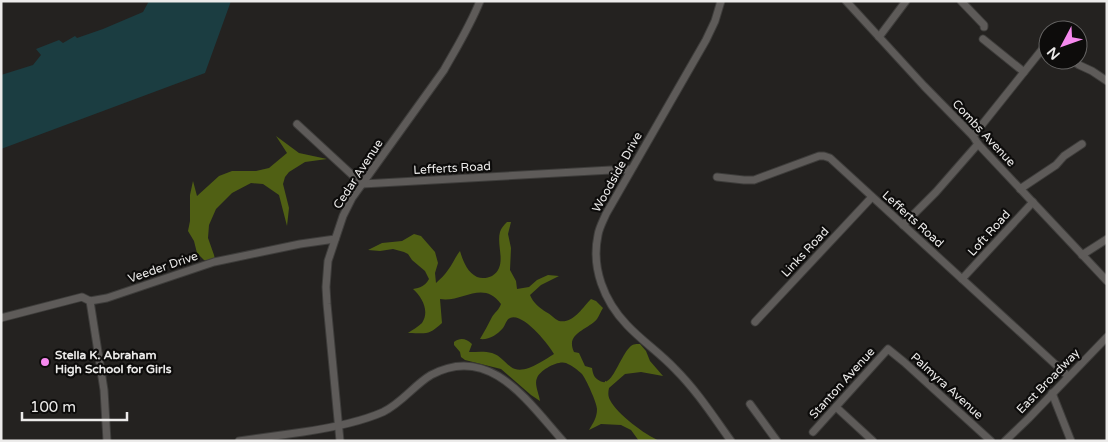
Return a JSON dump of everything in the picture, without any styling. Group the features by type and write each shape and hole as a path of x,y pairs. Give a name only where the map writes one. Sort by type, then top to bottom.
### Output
{"street":[{"name":"Cedar Avenue","path":"340,441 326,287 328,261 338,227 352,198 444,70 471,22 480,1"},
{"name":"Woodside Drive","path":"722,1 706,40 606,214 597,237 596,255 600,283 615,312 628,326 674,366 693,387 731,441"},
{"name":"Combs Avenue","path":"846,1 1107,281"},
{"path":"879,37 906,1"},
{"path":"961,1 984,27"},
{"path":"983,39 1024,72"},
{"path":"973,136 1038,54"},
{"path":"1088,69 1107,81"},
{"path":"297,124 362,184"},
{"path":"903,225 936,192 978,144"},
{"path":"1020,189 1056,166 1064,156 1082,144"},
{"name":"Lefferts Road","path":"717,177 754,180 819,156 830,158 1068,376"},
{"name":"Lefferts Road","path":"362,184 631,169"},
{"name":"Links Road","path":"755,322 872,197"},
{"name":"Loft Road","path":"962,280 1033,202"},
{"name":"Veeder Drive","path":"1,318 82,297 90,301 107,298 214,262 300,244 336,239"},
{"path":"1082,255 1107,239"},
{"path":"90,301 104,390 108,441"},
{"name":"East Broadway","path":"1005,441 1107,337"},
{"name":"Stanton Avenue","path":"813,432 888,349"},
{"name":"Palmyra Avenue","path":"888,349 990,441"},
{"path":"239,441 316,430 364,420 385,411 400,401 429,376 444,368 454,366 475,367 494,372 523,396 563,441"},
{"path":"1052,393 1071,441"},
{"path":"750,404 777,441"},
{"path":"836,407 873,441"}],"green space":[{"path":"276,136 299,153 327,159 305,162 289,172 285,177 283,184 289,208 287,226 279,195 263,184 251,183 232,193 216,209 209,225 208,238 216,264 204,260 197,253 194,241 188,231 190,195 193,181 197,196 219,176 232,171 256,171 269,168 287,153"},
{"path":"507,222 511,222 508,234 511,248 510,270 516,281 517,289 529,287 537,280 548,275 559,276 541,285 530,295 537,305 559,321 569,320 591,299 603,308 593,323 575,336 572,346 574,352 579,353 585,366 592,368 596,379 606,382 610,379 626,351 632,345 640,344 646,351 650,361 663,376 641,372 625,374 609,388 609,396 614,406 625,418 639,429 660,441 639,441 631,430 621,425 601,424 589,430 596,415 595,402 582,374 566,363 554,364 539,375 536,383 540,401 501,369 465,360 461,357 454,342 461,339 472,344 469,352 492,353 511,367 521,370 533,366 554,354 535,330 515,317 510,318 495,335 487,339 480,339 501,304 487,293 480,292 456,298 440,299 442,323 426,333 408,333 422,323 425,314 424,304 413,289 422,286 429,279 425,271 404,252 393,249 368,250 382,243 402,241 414,234 421,236 435,252 438,263 435,273 436,283 447,272 460,251 464,262 471,272 477,277 487,278 497,272 499,267 501,261 500,232"}],"water":[{"path":"149,1 231,1 205,73 1,149 1,75 33,65 41,55 36,49 59,40 63,43 75,36 77,38 103,29 143,12"}],"place":[{"name":"Stella K. Abraham High School for Girls","path":"45,362"}]}
